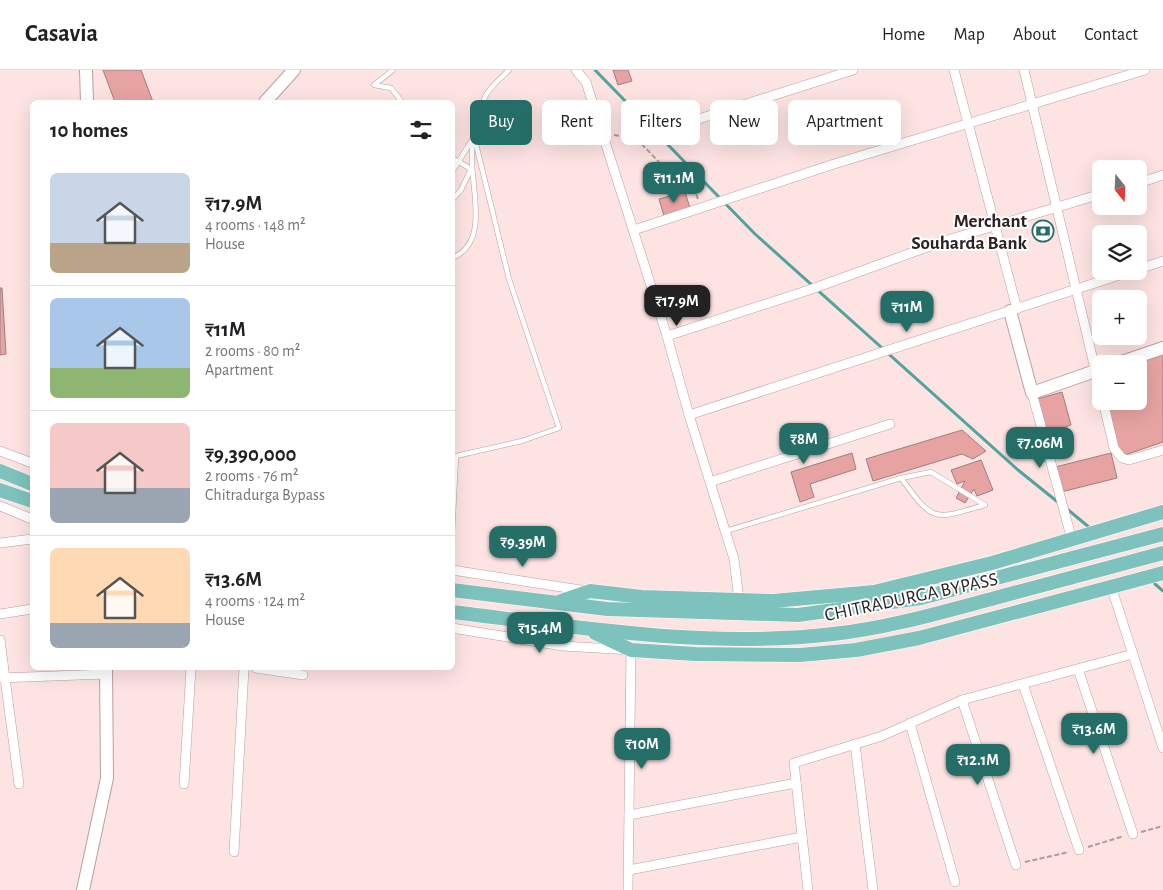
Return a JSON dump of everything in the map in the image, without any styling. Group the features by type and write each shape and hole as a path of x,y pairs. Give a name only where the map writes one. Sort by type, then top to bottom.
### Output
{"main road":[{"path":"86,70 87,100"},
{"path":"267,100 294,70"},
{"path":"1014,310 1032,393 1092,371"},
{"path":"1142,355 1163,348"},
{"path":"0,471 30,483"},
{"path":"0,490 30,500"},
{"path":"558,602 590,591 642,597 773,601 874,592 992,563 1163,512"},
{"name":"CHITRADURGA BYPASS","path":"455,590 607,609 798,615 921,598 1163,534"},
{"name":"CHITRADURGA BYPASS","path":"455,612 646,635 744,640 833,634 942,612 1163,553"},
{"path":"584,628 631,650 744,656 800,655 856,650 919,638 1163,573"},
{"path":"83,890 107,778 106,671"}],"street":[{"path":"576,70 586,82 592,100"},
{"path":"700,119 853,70"},
{"path":"954,70 996,226 1014,310"},
{"path":"1024,70 1094,355"},
{"path":"634,230 834,164 1145,70"},
{"path":"606,145 667,336 689,416 734,559 738,600"},
{"path":"1148,180 1163,176"},
{"path":"667,336 809,290 944,241 1092,197"},
{"path":"1147,266 1163,261"},
{"path":"689,416 1104,280"},
{"path":"1032,393 1072,540"},
{"path":"1105,410 1114,448 1122,458 1130,460 1163,450"},
{"path":"710,482 890,424"},
{"path":"0,451 30,462"},
{"path":"0,506 30,518"},
{"path":"0,543 30,539"},
{"path":"455,570 590,591"},
{"path":"1110,586 1163,748"},
{"path":"0,614 30,609"},
{"path":"455,628 563,646 631,650 628,890"},
{"path":"0,640 2,677 19,784"},
{"path":"808,890 794,763 882,736 962,700 1133,654"},
{"path":"1078,669 1133,834"},
{"path":"184,784 191,670"},
{"path":"234,852 244,670"},
{"path":"269,670 303,675"},
{"path":"2,677 106,671"},
{"path":"1023,684 1079,850"},
{"path":"962,700 1016,864"},
{"path":"910,723 955,882"},
{"path":"855,744 873,890"},
{"path":"629,815 796,783"},
{"path":"629,870 802,837"}],"lane":[{"path":"393,70 374,85 391,88 400,100"},
{"path":"485,100 487,95 509,70"},
{"path":"455,168 470,143"},
{"path":"455,256 467,249 475,234 476,204 471,169 473,145"},
{"path":"455,476 456,456 522,441 559,428 510,279 476,145"},
{"path":"455,160 471,169"},
{"path":"455,197 461,190 471,169"},
{"path":"725,531 901,478 931,472 985,505 946,516 938,516 922,505 901,478"}],"path":[{"path":"611,134 637,139 677,181 696,194 702,208"},
{"path":"1016,864 1079,850 1163,826"}],"building":[{"path":"103,70 141,70 152,100 114,100"},
{"path":"613,70 628,70 632,81 618,85"},
{"path":"685,192 690,208 664,216 659,199"},
{"path":"0,288 2,288 6,354 0,355"},
{"path":"1163,353 1163,442 1119,457 1108,410 1147,410 1147,359"},
{"path":"1062,392 1071,425 1065,427 1068,437 1049,443 1037,399"},
{"path":"962,430 986,451 973,459 962,454 873,481 866,459"},
{"path":"852,453 856,469 810,484 814,497 800,502 791,472"},
{"path":"1111,453 1117,478 1061,492 1055,467"},
{"path":"981,460 993,490 977,496 974,489 965,503 956,498 965,481 957,484 951,470"}],"waterway":[{"path":"595,70 755,234 1018,470 1059,503"},
{"path":"1066,508 1090,528"},
{"path":"1155,584 1163,591"}],"place":[{"name":"Merchant Souharda Bank","path":"1043,231"}]}
